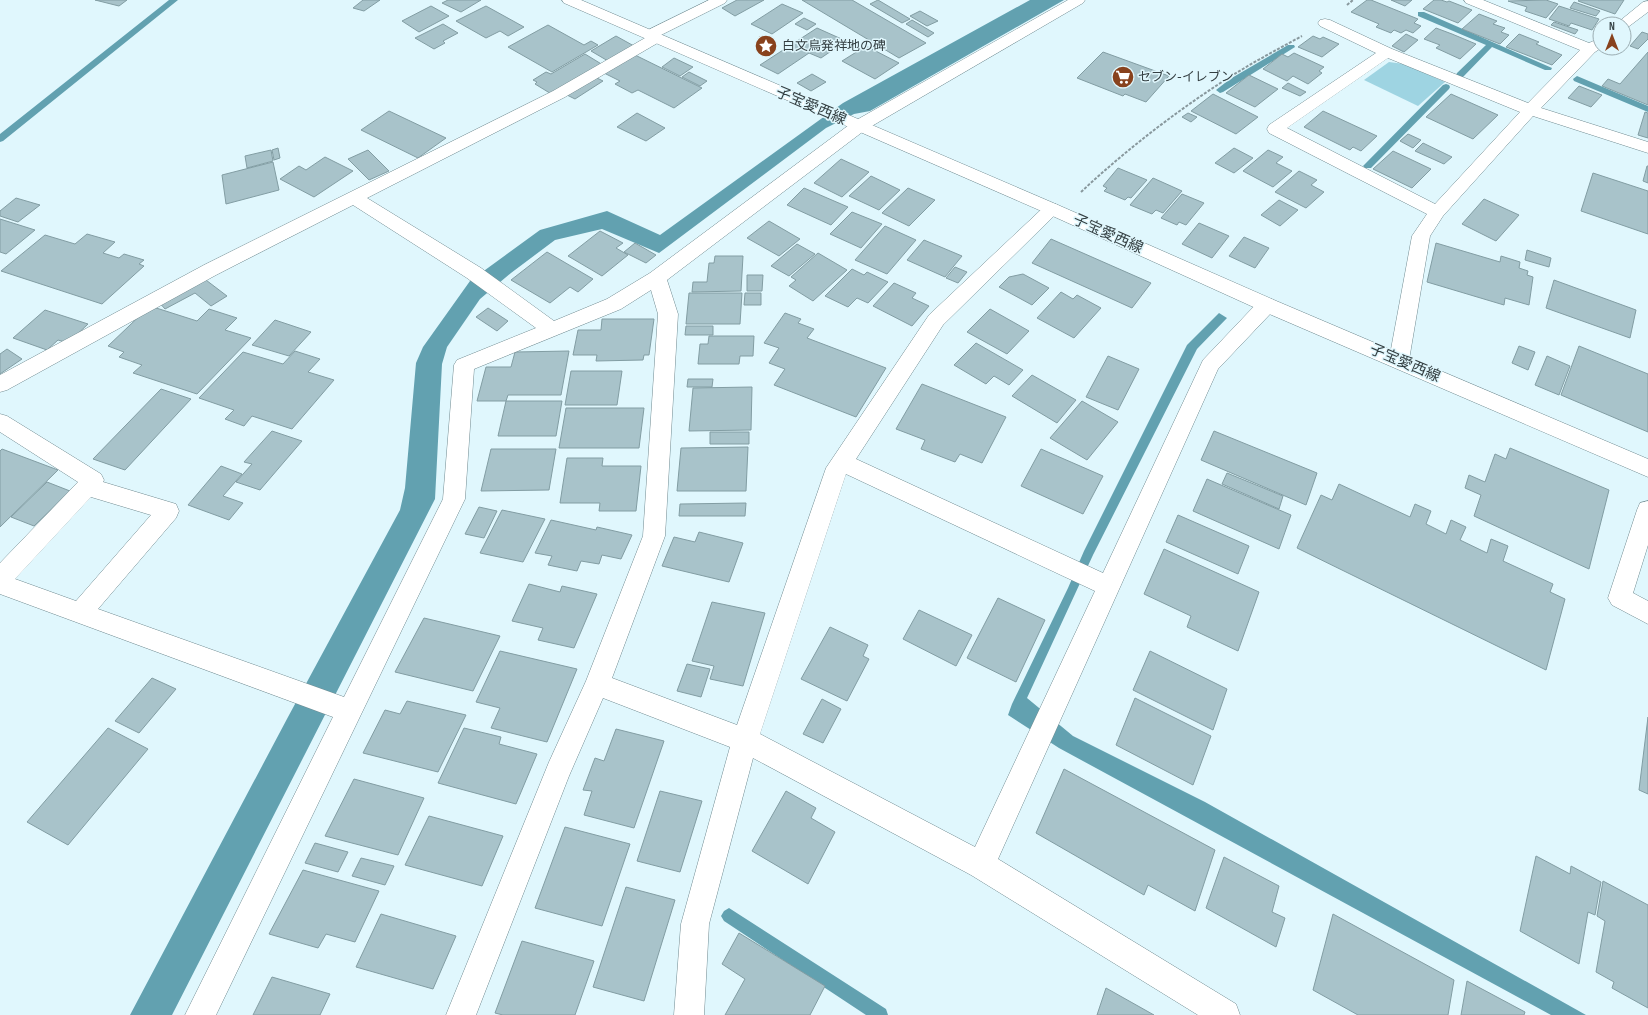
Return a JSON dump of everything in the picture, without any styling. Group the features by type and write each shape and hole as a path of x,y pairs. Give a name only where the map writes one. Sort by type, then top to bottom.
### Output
{"street":[{"name":"子宝愛西線","path":"569,0 1056,211 1267,305 1399,360 1648,468"},
{"path":"0,384 210,270 559,94 652,37 720,0"},
{"path":"200,1015 343,709 454,499 464,365 614,304 657,278 852,123 1078,0"},
{"path":"1471,0 1592,44"},
{"path":"1632,17 1648,5"},
{"path":"1325,23 1387,52 1530,110 1648,148"},
{"path":"1399,360 1421,236 1437,212 1530,110 1592,48"},
{"path":"1387,52 1275,129 1437,212"},
{"path":"354,198 474,273 552,328"},
{"path":"689,1015 695,924 745,740 834,474 936,320 1056,211"},
{"path":"460,1015 558,771 597,684 654,536 668,314 657,278"},
{"path":"981,865 1051,712 1099,582 1210,364 1267,305"},
{"path":"0,422 93,480 0,579"},
{"path":"842,462 1099,582"},
{"path":"80,613 168,511 87,487"},
{"path":"1648,510 1620,598 1648,613"},
{"path":"0,584 343,709"},
{"path":"597,684 745,740 981,865 1225,1015"}],"path":[{"path":"1056,211 1120,156 1172,116 1226,79 1325,23 1353,0"}],"shaded area":[{"path":"1030,0 1064,0 870,111 854,114 826,128 659,253 602,229 555,240 511,273 480,299 447,347 442,364 435,499 172,1015 130,1015 400,510 405,488 416,363 423,347 470,281 540,230 607,211 660,235 843,103"},
{"path":"1389,62 1404,64 1445,82 1418,106 1364,80"},
{"path":"1219,313 1227,318 1197,349 1093,555 1027,698 1073,736 1205,802 1586,1015 1551,1015 1059,748 1008,715 1084,551 1187,345"}],"building":[{"path":"95,0 127,0 119,6"},
{"path":"363,0 380,0 364,11 353,8"},
{"path":"448,0 481,0 461,12 442,3"},
{"path":"737,0 764,0 735,16 722,8"},
{"path":"802,0 852,0 926,43 899,58"},
{"path":"878,0 910,19 902,23 870,4"},
{"path":"1367,0 1371,0 1418,19 1414,23 1421,26 1413,33 1406,30 1401,33 1394,30 1391,33 1376,27 1379,24 1351,12"},
{"path":"1391,0 1412,0 1405,6"},
{"path":"1434,0 1449,1 1472,10 1458,23 1423,9"},
{"path":"1546,0 1558,4 1546,18 1525,11 1527,7 1508,1"},
{"path":"1624,0 1615,14 1578,1"},
{"path":"1574,2 1600,11 1596,16 1570,8"},
{"path":"782,4 803,13 772,34 751,24"},
{"path":"431,6 449,16 419,32 402,21"},
{"path":"486,6 524,27 508,36 500,31 486,38 456,21"},
{"path":"1559,6 1592,17 1592,30 1571,23 1569,26 1549,19"},
{"path":"920,11 938,21 927,26 910,16"},
{"path":"1479,14 1497,21 1493,24 1505,28 1501,32 1509,35 1500,44 1462,29"},
{"path":"804,18 816,24 807,30 795,24"},
{"path":"912,20 934,33 928,37 906,24"},
{"path":"1554,22 1578,30 1575,34 1551,25"},
{"path":"443,24 458,33 443,41 445,43 434,49 415,38"},
{"path":"548,25 584,45 591,41 598,45 552,72 508,47"},
{"path":"817,28 846,41 821,58 809,53 778,74 760,65"},
{"path":"1436,28 1476,44 1460,59 1436,48 1440,45 1424,39"},
{"path":"1642,32 1648,34 1648,39 1638,49 1632,47 1632,44"},
{"path":"1406,34 1418,40 1404,52 1392,46"},
{"path":"1519,34 1539,42 1536,44 1562,55 1552,65 1506,47"},
{"path":"616,36 634,46 608,61 591,51"},
{"path":"1313,36 1320,39 1323,37 1339,44 1322,57 1298,47"},
{"path":"866,46 899,63 875,79 842,61"},
{"name":"セブン-イレブン","path":"1103,52 1169,76 1146,102 1125,94 1123,96 1077,78"},
{"path":"1648,52 1648,105 1602,86 1608,79 1620,84"},
{"path":"1294,53 1324,67 1319,71 1322,73 1308,84 1293,76 1287,81 1263,69 1282,54 1288,57"},
{"path":"585,54 603,65 553,95 535,84 537,82 533,80 546,72 551,74"},
{"path":"633,54 702,88 674,108 638,90 632,93 615,84 620,81 604,73"},
{"path":"674,58 693,67 680,76 662,67"},
{"path":"689,72 707,81 700,86 682,77"},
{"path":"812,74 826,82 811,91 797,83"},
{"path":"1249,75 1278,89 1255,107 1226,93"},
{"path":"595,77 603,81 575,99 567,95"},
{"path":"1288,83 1306,92 1300,96 1282,88"},
{"path":"1579,86 1602,95 1591,107 1568,98"},
{"path":"1213,94 1258,117 1236,134 1191,111"},
{"path":"1451,94 1498,115 1473,139 1426,117"},
{"path":"389,111 446,138 418,158 361,130"},
{"path":"1323,111 1377,136 1361,151 1353,147 1350,150 1304,127"},
{"path":"1645,112 1648,113 1648,138 1638,135"},
{"path":"637,113 665,128 646,141 617,127"},
{"path":"1188,113 1197,117 1191,122 1182,117"},
{"path":"1408,134 1421,140 1413,148 1400,141"},
{"path":"1423,143 1452,157 1444,164 1415,151"},
{"path":"278,148 280,158 274,160 272,150"},
{"path":"1234,148 1253,158 1234,173 1215,163"},
{"path":"271,150 273,161 247,168 245,156"},
{"path":"368,150 389,171 369,180 348,159"},
{"path":"1268,150 1283,157 1276,163 1292,171 1273,187 1243,171"},
{"path":"1393,151 1431,169 1412,188 1373,169"},
{"path":"325,157 353,171 314,197 280,179 299,166 306,170"},
{"path":"841,159 869,172 842,197 814,183"},
{"path":"273,162 279,190 226,204 222,175"},
{"path":"1648,166 1648,183 1643,181"},
{"path":"1118,168 1147,180 1131,198 1128,197 1125,200 1104,191 1107,188 1103,186"},
{"path":"1299,171 1317,180 1311,185 1324,192 1306,208 1275,192"},
{"path":"1593,173 1648,191 1648,234 1581,211"},
{"path":"871,176 900,190 879,210 849,196"},
{"path":"1153,178 1182,191 1163,213 1156,210 1152,214 1130,205"},
{"path":"804,188 848,207 831,225 787,205"},
{"path":"908,188 935,200 909,226 882,213"},
{"path":"1182,194 1204,203 1186,225 1179,222 1177,225 1161,218"},
{"path":"16,198 40,205 18,222 0,216 0,211"},
{"path":"1484,199 1519,215 1496,241 1462,224"},
{"path":"1279,200 1298,210 1280,226 1261,215"},
{"path":"852,212 882,224 861,248 830,234"},
{"path":"0,219 35,230 6,254 0,252"},
{"path":"769,221 800,239 779,256 747,238"},
{"path":"1199,223 1229,236 1212,258 1182,244"},
{"path":"885,226 916,240 887,274 855,260"},
{"path":"600,231 623,243 616,248 628,255 602,276 568,256"},
{"path":"87,234 115,242 103,253 119,258 124,254 144,260 139,264 144,266 102,304 1,271 45,235 75,244"},
{"path":"1244,237 1269,248 1255,268 1229,256"},
{"path":"1051,239 1151,283 1132,308 1032,263"},
{"path":"924,240 962,256 945,277 907,260"},
{"path":"635,243 656,255 646,263 624,252"},
{"path":"1436,243 1500,262 1501,256 1520,262 1519,268 1528,271 1527,275 1533,277 1529,305 1505,298 1504,305 1427,282"},
{"path":"797,244 815,254 789,276 771,266"},
{"path":"1527,250 1551,258 1549,267 1525,260"},
{"path":"547,252 593,279 578,292 570,287 550,303 511,280"},
{"path":"818,253 847,270 813,301 789,286 796,280 791,277"},
{"path":"715,256 743,256 741,291 692,292 693,282 707,282 709,263 714,263"},
{"path":"955,267 967,272 958,283 946,278"},
{"path":"852,269 864,275 867,272 888,282 868,303 857,298 848,307 825,296"},
{"path":"1023,274 1049,288 1032,305 999,287 1009,277"},
{"path":"747,275 763,275 762,291 747,291"},
{"path":"202,277 227,296 211,306 195,293 165,309 158,301"},
{"path":"1554,280 1636,310 1630,338 1546,308"},
{"path":"894,283 916,293 912,298 929,306 912,326 873,306"},
{"path":"1061,292 1073,299 1077,295 1101,308 1074,338 1037,318"},
{"path":"689,293 742,293 740,324 686,324"},
{"path":"745,293 761,293 761,305 744,305"},
{"path":"150,306 197,321 209,309 237,318 225,330 251,338 197,394 133,373 142,365 119,357 124,352 108,346"},
{"path":"488,308 508,321 497,331 476,317"},
{"path":"990,309 1029,331 1007,354 967,332"},
{"path":"45,310 88,324 68,343 58,340 47,350 13,338"},
{"path":"785,313 801,319 798,323 814,329 807,338 886,368 856,417 774,385 785,369 769,363 779,348 764,343"},
{"path":"602,319 654,319 649,355 644,355 643,360 596,361 597,355 573,355 578,330 601,330"},
{"path":"275,320 311,332 289,356 252,345"},
{"path":"686,326 713,326 713,335 685,335"},
{"path":"709,336 754,336 753,356 740,356 739,364 698,364 700,344 708,344"},
{"path":"976,343 1023,370 1009,385 994,376 986,384 954,365"},
{"path":"1519,346 1535,352 1528,370 1512,363"},
{"path":"1579,346 1648,374 1648,432 1561,395"},
{"path":"7,349 22,359 0,374 0,354"},
{"path":"295,351 320,359 308,372 334,380 292,429 252,416 244,426 225,419 234,410 199,398 243,352 283,364"},
{"path":"569,351 561,395 508,395 506,401 477,401 486,367 511,367 515,352"},
{"path":"1108,356 1139,369 1118,410 1086,397"},
{"path":"1547,356 1570,366 1559,395 1535,385"},
{"path":"571,371 622,371 617,405 565,405"},
{"path":"1032,375 1076,400 1057,423 1012,396"},
{"path":"688,379 713,379 712,387 687,387"},
{"path":"922,384 1006,417 982,463 960,454 955,462 921,449 925,440 896,429"},
{"path":"752,387 751,430 689,431 693,388"},
{"path":"161,389 191,399 125,470 93,459"},
{"path":"506,401 562,401 556,436 498,436"},
{"path":"1082,401 1118,422 1087,460 1050,438"},
{"path":"566,408 644,408 639,448 559,448"},
{"path":"272,431 302,441 260,490 236,482 252,464 244,462"},
{"path":"1214,431 1317,473 1306,505 1201,460"},
{"path":"710,432 749,432 749,444 710,444"},
{"path":"748,447 746,491 677,491 681,448"},
{"path":"1510,448 1609,490 1589,569 1474,516 1481,495 1465,488 1469,475 1485,482 1495,454 1506,459"},
{"path":"2,449 58,470 0,527 0,451"},
{"path":"491,449 556,449 549,490 481,491"},
{"path":"1041,449 1103,476 1083,514 1021,486"},
{"path":"567,458 603,458 602,466 641,466 636,511 599,511 600,503 560,503"},
{"path":"221,466 242,474 223,496 243,503 229,520 188,505"},
{"path":"1227,473 1283,496 1279,509 1222,484"},
{"path":"1207,479 1291,515 1279,549 1193,511"},
{"path":"47,482 70,491 34,526 11,517"},
{"path":"1339,484 1410,517 1415,504 1431,511 1426,524 1446,534 1451,520 1466,527 1460,540 1487,553 1491,539 1508,546 1503,561 1553,584 1550,592 1565,599 1546,670 1297,548 1321,495 1332,500"},
{"path":"746,503 745,516 679,516 680,504"},
{"path":"479,507 497,511 484,538 465,534"},
{"path":"502,510 545,519 523,562 480,553"},
{"path":"1178,515 1249,546 1238,574 1166,542"},
{"path":"551,520 596,530 597,527 632,535 621,559 602,555 599,564 581,561 577,571 548,565 552,556 535,553"},
{"path":"699,532 743,543 729,582 662,566 674,537 695,542"},
{"path":"1164,549 1259,592 1238,651 1187,627 1191,616 1144,594"},
{"path":"529,584 560,592 562,586 597,594 574,648 538,640 543,628 512,621"},
{"path":"998,598 1045,620 1016,682 967,658"},
{"path":"712,602 765,613 743,686 710,679 714,666 692,661"},
{"path":"919,610 972,635 956,666 903,639"},
{"path":"424,618 500,636 473,691 395,672"},
{"path":"830,627 868,645 863,656 869,659 847,701 801,679"},
{"path":"500,651 577,669 547,742 491,728 500,708 476,702"},
{"path":"1150,651 1227,689 1213,730 1133,690"},
{"path":"687,664 710,669 701,697 677,691"},
{"path":"152,678 176,689 139,733 115,721"},
{"path":"1135,698 1211,736 1193,785 1116,745"},
{"path":"822,699 841,709 823,743 803,734"},
{"path":"407,701 466,715 438,772 363,753 385,710 400,714"},
{"path":"1648,717 1648,794 1639,790"},
{"path":"108,728 148,749 68,845 27,822"},
{"path":"464,728 501,737 499,744 537,754 516,804 438,783"},
{"path":"616,729 664,741 634,828 584,815 592,791 583,790 595,758 604,761"},
{"path":"1064,769 1215,850 1195,911 1148,885 1144,895 1036,833"},
{"path":"354,779 424,798 398,855 325,836"},
{"path":"660,791 702,801 680,872 637,861"},
{"path":"786,791 816,808 811,818 835,832 808,884 752,851"},
{"path":"429,816 503,836 482,886 405,865"},
{"path":"565,827 630,844 602,926 535,908"},
{"path":"315,843 348,852 338,872 305,863"},
{"path":"1536,856 1570,874 1571,866 1601,882 1595,915 1588,912 1579,964 1520,931"},
{"path":"1224,857 1279,886 1272,912 1285,918 1276,947 1206,908"},
{"path":"361,858 394,866 385,885 352,876"},
{"path":"303,870 379,891 355,942 326,934 318,948 269,934"},
{"path":"1603,881 1648,905 1648,1008 1612,988 1614,982 1596,972 1605,921 1597,916"},
{"path":"626,887 675,900 644,1001 593,987"},
{"path":"381,914 456,936 433,989 356,967"},
{"path":"1333,914 1454,980 1448,1015 1358,1015 1313,990"},
{"path":"739,933 825,986 810,1015 725,1015 745,979 722,964"},
{"path":"522,941 594,961 575,1015 503,1015 495,1013"},
{"path":"272,977 330,994 320,1015 253,1015"},
{"path":"1467,981 1525,1012 1524,1015 1461,1015"},
{"path":"1106,988 1154,1015 1097,1015"}],"waterway":[{"path":"0,139 174,0"},
{"path":"1421,14 1548,68"},
{"path":"1460,75 1491,44"},
{"path":"1220,90 1291,47"},
{"path":"1577,79 1648,109"},
{"path":"1368,166 1446,87"},
{"path":"729,916 880,1015"}],"place":[{"name":"白文鳥発祥地の碑","path":"766,46"},
{"name":"セブン-イレブン","path":"1123,77"}]}
